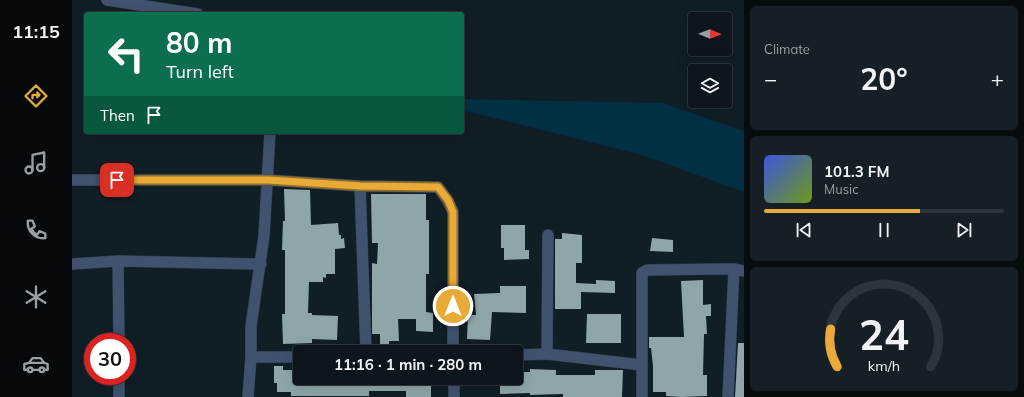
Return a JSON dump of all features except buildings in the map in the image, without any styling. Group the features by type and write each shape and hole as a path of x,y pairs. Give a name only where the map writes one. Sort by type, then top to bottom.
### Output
{"street":[{"path":"107,0 185,12"},
{"path":"248,397 252,357 251,326 261,264 268,180 270,134"},
{"path":"72,180 268,180 360,186 438,187 448,200 453,212 453,345"},
{"path":"360,186 366,345"},
{"path":"547,354 548,235"},
{"path":"72,264 118,261 261,264"},
{"path":"118,261 119,333"},
{"path":"642,397 642,273 647,270 739,270 728,397"},
{"path":"523,354 547,354 642,365"},
{"path":"252,357 293,357"},
{"path":"119,385 119,397"},
{"path":"454,385 454,397"}],"shaded area":[{"path":"464,99 663,103 744,131 744,192 642,155 464,110"}],"route":[{"path":"117,180 268,180 360,186 438,187 448,200 453,212 453,306"}]}
